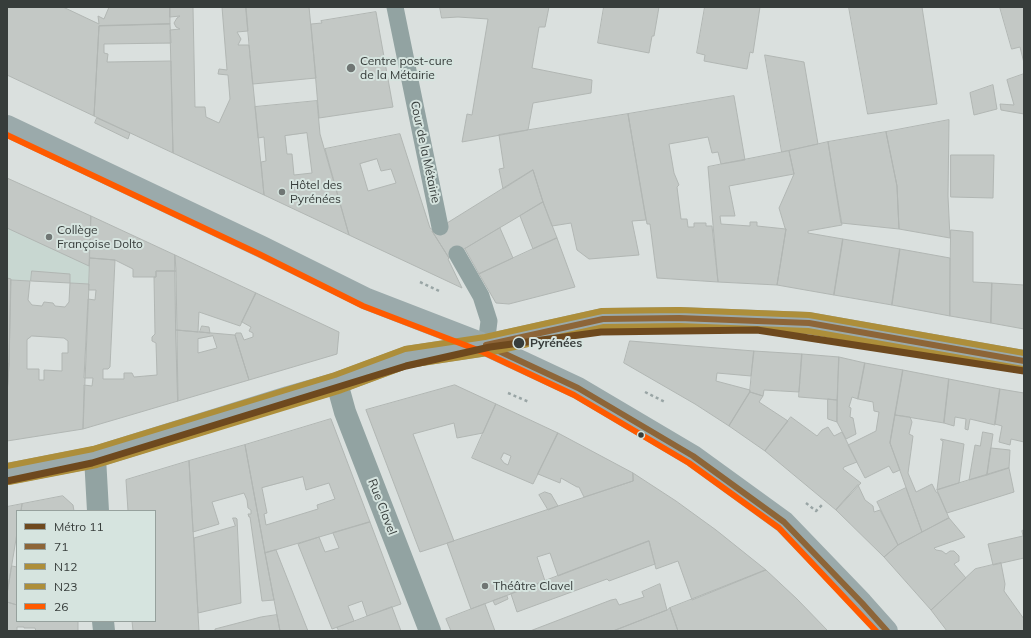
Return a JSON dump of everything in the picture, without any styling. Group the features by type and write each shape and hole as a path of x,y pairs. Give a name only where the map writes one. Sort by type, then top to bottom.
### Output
{"main road":[{"path":"7,126 262,247 367,299 486,345 578,388 693,456 784,522 887,631"},
{"path":"7,474 95,457 337,383 407,357 486,345 603,319 679,318 809,323 1024,361"}],"street":[{"name":"Rue Clavel","path":"337,383 345,412 430,631"},
{"path":"95,457 98,510"}],"lane":[{"name":"Cour de la Métairie","path":"395,7 440,227"},
{"path":"457,254 480,296 489,321 486,345"}],"path":[{"path":"420,282 439,291"},
{"path":"645,392 665,402"},
{"path":"508,393 529,402"},
{"path":"807,504 816,511 822,505"}],"shaded area":[{"name":"Collège Françoise Dolto","path":"7,178 91,216 89,284 11,280 7,395"}],"building":[{"path":"7,7 63,7 99,24 98,16 104,19 109,7 170,7 170,24 99,26 94,116 7,75"},
{"path":"170,7 193,7 195,107 205,107 206,117 219,123 230,99 228,75 218,74 219,69 227,70 222,7 246,7 248,31 237,32 241,39 238,45 249,45 264,195 173,153 170,30 180,29 176,27 174,23 180,16 170,17"},
{"path":"246,7 309,7 316,78 253,84"},
{"path":"440,7 549,7 545,27 539,27 532,68 592,80 591,93 533,103 528,130 462,142 467,114 472,115 488,19 458,17 442,18"},
{"path":"604,7 659,7 654,36 652,36 649,53 598,43"},
{"path":"705,7 760,7 753,53 750,52 747,69 704,61 705,55 697,53"},
{"path":"849,7 922,7 937,104 868,114"},
{"path":"1000,7 1024,7 1024,63 1020,47 1012,49"},
{"name":"Centre post-cure de la Métairie","path":"376,12 393,107 319,118 311,24"},
{"path":"170,24 171,43 104,44 104,53 108,54 107,62 171,61 173,153 94,116 99,26"},
{"path":"765,55 804,62 818,144 782,152"},
{"path":"1024,74 1024,114 1001,110 1000,104 1014,105 1007,80"},
{"path":"993,85 997,109 974,115 970,93"},
{"path":"734,96 745,160 721,164 718,152 712,153 708,137 669,144 674,173 679,185 677,187 681,219 687,219 688,227 694,227 694,223 706,223 706,226 712,226 718,282 657,278 650,224 647,224 628,114"},
{"path":"317,101 320,134 349,235 264,195 261,162 266,161 264,137 258,138 255,107","holes":["307,133 312,173 294,175 292,154 287,154 285,136"]},
{"path":"628,114 646,220 632,221 639,255 589,259 577,250 571,223 552,226 533,170 503,189 499,169 504,168 499,135"},
{"path":"97,118 130,133 128,139 95,123"},
{"path":"949,120 948,196 950,238 899,229 897,186 886,132"},
{"path":"886,132 897,186 899,229 841,223 828,142"},
{"path":"400,134 430,228 433,230 432,231 449,258 448,259 462,288 349,235 325,149","holes":["377,159 381,171 391,169 396,183 368,191 360,164"]},
{"path":"828,142 842,225 808,231 808,233 843,239 834,295 777,285 786,229 779,208 794,174 789,151"},
{"path":"789,151 794,174 729,186 735,216 720,216 721,224 750,226 750,222 757,222 757,226 786,229 777,285 718,282 708,167"},
{"path":"951,155 994,155 993,198 951,197"},
{"path":"533,170 543,202 449,258 432,231"},
{"path":"7,178 91,216 89,266 7,228"},
{"path":"543,202 557,238 533,249 520,216"},
{"path":"91,216 175,255 176,271 156,271 156,277 133,277 133,269 115,260 90,258"},
{"path":"500,228 513,258 479,274 465,249"},
{"path":"951,230 973,232 973,282 992,283 991,323 950,316"},
{"path":"557,238 575,287 509,304 496,303 479,274"},
{"path":"843,239 900,249 892,305 834,295"},
{"path":"900,249 950,258 950,316 892,305"},
{"path":"175,255 256,293 240,326 199,312 198,332 176,330"},
{"path":"90,258 115,260 110,367 108,369 103,369 103,379 124,379 124,373 132,373 134,377 157,375 156,343 152,341 152,337 155,334 154,277 156,277 156,271 176,271 178,401 83,429 84,385 92,386 93,378 84,378 88,299 95,300 96,290 89,290"},
{"path":"32,271 70,274 70,283 31,281"},
{"path":"7,278 11,279 9,364 7,363"},
{"path":"11,280 30,281 28,300 32,305 42,306 44,302 53,303 55,306 65,307 69,302 70,283 89,284 83,429 7,441","holes":["32,336 64,338 68,341 68,353 62,353 62,371 44,370 44,380 39,380 39,369 27,369 27,340"]},
{"path":"992,283 1024,285 1024,329 991,323"},
{"path":"256,293 339,332 337,354 249,380 235,335 236,333 241,333 244,340 253,337 253,333 249,331 251,327 242,322"},
{"path":"202,326 209,327 210,333 200,332"},
{"path":"176,330 235,335 249,380 178,401","holes":["213,336 217,348 198,353 198,339"]},
{"path":"630,341 754,351 751,376 717,373 716,381 750,390 729,426 695,404 624,363"},
{"path":"754,351 802,354 799,392 764,390 763,396 750,392"},
{"path":"802,354 839,357 837,400 799,397"},
{"path":"839,357 865,363 858,399 852,397 849,407 851,408 850,417 853,418 856,434 846,439 837,422"},
{"path":"7,363 9,364 7,395"},
{"path":"865,363 903,370 890,443 900,470 893,473 889,466 865,478 848,445 876,431 879,412 874,411 873,402 858,399"},
{"path":"903,370 949,379 944,423 895,415"},
{"path":"949,379 1000,389 995,425 970,419 968,430 965,429 966,419 955,417 954,426 944,423"},
{"path":"455,385 496,404 483,433 457,438 454,423 413,434 454,541 420,552 366,410"},
{"path":"1000,389 1024,393 1024,442 1011,439 1010,445 999,442 1002,426 995,424"},
{"path":"750,392 763,396 759,402 788,421 765,451 729,426"},
{"path":"828,399 837,400 837,422 828,419"},
{"path":"496,404 558,433 533,484 472,458","holes":["504,453 511,456 508,465 501,459"]},
{"path":"895,415 910,417 912,422 909,434 913,436 908,473 916,492 932,484 938,493 949,518 922,532 890,443"},
{"path":"791,417 817,436 822,430 828,427 834,436 842,432 857,462 844,467 843,469 861,483 836,510 765,451"},
{"path":"331,419 370,522 265,553 245,445","holes":["303,477 306,490 329,483 335,499 317,505 318,509 266,525 264,514 267,513 262,488"]},
{"path":"983,432 993,434 987,475 969,480 975,445 980,446"},
{"path":"558,433 633,473 633,481 584,497 579,487 561,478 560,483 538,474"},
{"path":"941,439 964,444 959,483 937,490 943,441"},
{"path":"245,445 274,600 262,601 250,517 248,514 251,514 251,510 248,508 244,493 212,502 219,524 193,532 189,461"},
{"path":"991,448 1010,450 1009,468 987,475"},
{"path":"189,461 199,631 133,631 132,622 156,622 156,510 128,510 126,480"},
{"path":"1009,468 1014,492 947,513 937,490"},
{"path":"633,473 676,501 716,530 766,570 692,600 678,561 656,569 649,541 558,576 550,553 537,557 545,581 471,609 447,543 633,481"},
{"path":"858,485 865,500 873,506 874,512 880,510 898,545 884,557 836,510"},
{"path":"906,488 922,532 898,545 877,502"},
{"path":"545,492 551,494 558,506 548,510 539,495"},
{"path":"63,496 73,505 74,510 21,510 22,504"},
{"path":"22,504 21,510 16,510 16,539 7,594 7,507"},
{"path":"233,518 237,519 241,603 198,613 194,538 235,526"},
{"path":"949,518 965,537 934,548 946,554 950,551 954,551 959,556 959,561 954,564 966,578 931,610 884,557 898,545"},
{"path":"370,522 401,604 367,616 362,601 348,606 354,621 332,629 298,544 319,537 325,552 339,548 333,533"},
{"path":"1024,530 1024,558 993,565 988,544 1023,536 1022,531"},
{"path":"649,541 655,564 609,581 607,579 517,612 511,594"},
{"path":"276,550 308,631 280,631 265,553"},
{"path":"1001,563 1005,584 1004,591 1024,619 1024,631 947,631 931,610 975,569"},
{"path":"12,566 16,567 16,605 7,602"},
{"path":"766,570 828,631 678,631 670,608"},
{"path":"660,584 667,610 613,631 530,631 611,600 616,599 619,605 644,597 642,592"},
{"path":"507,596 508,599 495,605 493,601"},
{"path":"7,602 16,605 16,622 78,622 78,631 36,631 35,628 17,627 17,631 7,631"},
{"path":"485,604 495,631 451,631 446,619"},
{"path":"392,607 401,631 339,631 337,628"},
{"path":"670,608 678,631 613,631 667,610"},
{"path":"277,615 280,631 215,631 215,629 261,617"}],"metro line":[{"name":"11","path":"7,481 92,463 406,366 490,347 601,332 757,330 1024,371"}],"transit line":[{"name":"26","path":"7,135 259,254 363,306 483,352 574,395 689,463 779,528 876,631"},
{"name":"N23","path":"7,466 93,449 335,375 405,349 485,337 602,311 679,310 809,315 1024,353"},
{"name":"71","path":"486,345 603,319 679,318 809,323 1024,361"},
{"name":"N12","path":"9,482 97,465 339,391 409,365 488,353 604,327 679,326 808,331 1023,369"},
{"name":"71","path":"486,345 578,388 693,456 784,522 887,631"}],"place":[{"name":"Centre post-cure de la Métairie","path":"351,68"},
{"name":"Hôtel des Pyrénées","path":"282,192"},
{"name":"Collège Françoise Dolto","path":"49,237"},
{"name":"Pyrénées","path":"519,343"},
{"name":"Théâtre Clavel","path":"485,586"}]}
